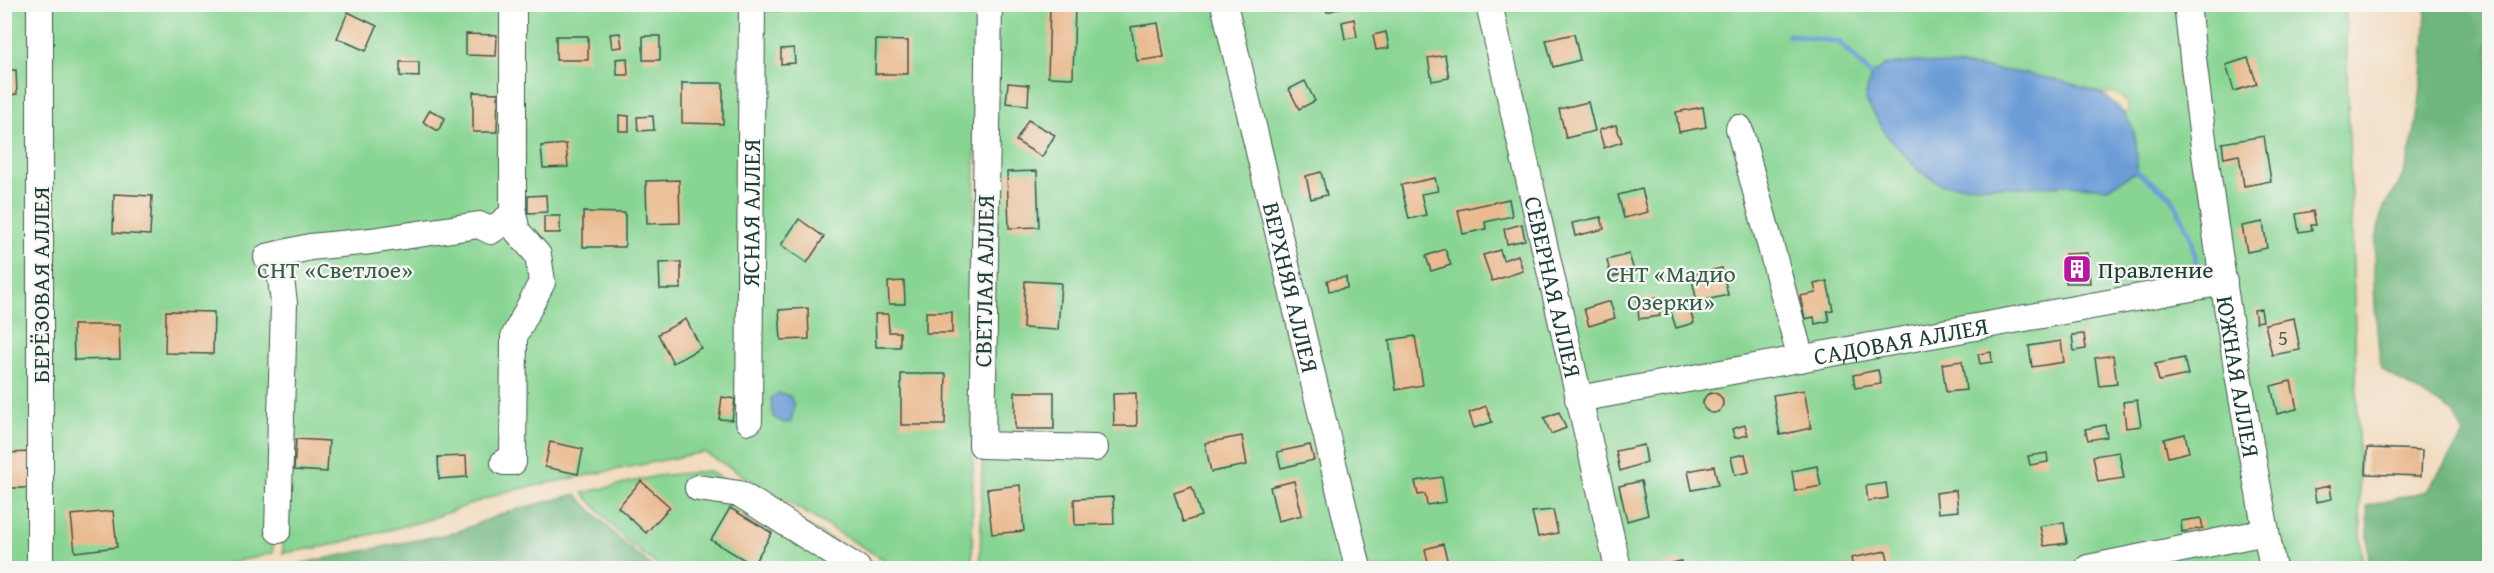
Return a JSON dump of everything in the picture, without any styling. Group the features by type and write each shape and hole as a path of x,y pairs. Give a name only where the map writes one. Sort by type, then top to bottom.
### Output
{"street":[{"name":"БЕРЁЗОВАЯ АЛЛЕЯ","path":"40,4 40,566"},
{"path":"504,462 513,462 514,337 542,282 538,255 516,231 513,214 513,4"},
{"name":"ЯСНАЯ АЛЛЕЯ","path":"749,421 752,4"},
{"name":"СВЕТЛАЯ АЛЛЕЯ","path":"989,4 982,445 1095,448"},
{"name":"ВЕРХНЯЯ АЛЛЕЯ","path":"1224,4 1358,568"},
{"name":"СЕВЕРНАЯ АЛЛЕЯ","path":"1489,4 1618,568"},
{"name":"ЮЖНАЯ АЛЛЕЯ","path":"2187,4 2203,142 2224,282 2273,568"},
{"path":"1739,128 1801,359"},
{"path":"278,530 284,303 273,256 310,247 370,242 479,225 491,231 513,214"},
{"name":"САДОВАЯ АЛЛЕЯ","path":"1578,399 2224,282"},
{"path":"698,488 740,494 857,568"},
{"path":"2088,568 2266,532"}],"green space":[{"name":"СНТ «Светлое»","path":"4,5 983,5 975,148 972,568 898,568 704,452 504,492 427,520 327,546 283,553 283,530 272,532 273,553 209,568 5,568"},
{"name":"СНТ «Мадио Озерки»","path":"992,5 2345,5 2362,568 980,568"},
{"path":"2424,5 2489,5 2489,568 2369,568 2367,506 2427,491 2464,435 2453,412 2381,369 2377,332 2374,275 2377,238 2382,213 2403,175 2414,135 2422,74 2426,13"},
{"path":"708,471 883,568 661,568 624,539 583,493 657,476"},
{"path":"576,494 621,541 654,568 278,568 457,532 507,512"}],"sand":[{"path":"2111,92 2126,102 2129,108 2125,115 2103,95"}],"water":[{"path":"1917,62 2035,75 2080,86 2101,94 2120,109 2129,121 2136,142 2137,171 2108,188 2066,185 2029,187 1942,185 1918,170 1886,134 1865,99 1871,75 1886,65"},
{"path":"778,393 790,396 794,405 791,422 784,423 773,417 771,398"}],"building":[{"path":"766,4 798,4 798,11 766,11"},
{"path":"1325,4 1341,4 1341,8 1327,12"},
{"path":"1050,5 1075,6 1073,78 1048,77"},
{"path":"348,12 377,26 366,51 337,38"},
{"path":"1354,19 1357,37 1345,39 1342,22"},
{"path":"1158,23 1164,57 1137,61 1131,27"},
{"path":"1386,32 1389,48 1376,50 1373,35"},
{"path":"620,33 622,47 612,48 610,34"},
{"path":"466,34 497,35 496,56 466,55"},
{"path":"1574,34 1580,60 1553,67 1546,40"},
{"path":"556,36 588,36 588,60 556,60"},
{"path":"643,36 660,36 660,60 643,60"},
{"path":"876,40 908,41 908,74 875,74"},
{"path":"794,48 795,63 781,64 781,49"},
{"path":"1445,55 1449,78 1432,81 1428,58"},
{"path":"627,58 628,75 617,75 616,59"},
{"path":"2248,58 2257,84 2234,91 2226,65"},
{"path":"400,62 419,62 419,77 400,76"},
{"path":"4,70 16,70 17,94 4,96"},
{"path":"1305,81 1315,101 1299,109 1289,89"},
{"path":"682,83 723,83 723,124 682,123"},
{"path":"1008,83 1029,85 1028,105 1006,103"},
{"path":"473,92 498,93 497,132 473,132"},
{"path":"1588,102 1595,131 1566,138 1559,109"},
{"path":"1703,107 1706,127 1679,132 1676,112"},
{"path":"430,110 445,118 438,131 423,122"},
{"path":"619,115 629,116 629,131 619,131"},
{"path":"653,116 654,130 638,131 637,117"},
{"path":"1028,120 1055,135 1042,157 1016,141"},
{"path":"1616,125 1622,142 1604,148 1599,130"},
{"path":"2264,136 2271,181 2244,186 2239,155 2224,158 2222,143"},
{"path":"566,144 568,167 543,168 541,146"},
{"path":"1037,171 1039,227 1009,228 1007,172"},
{"path":"1321,172 1327,195 1311,199 1306,176"},
{"path":"1435,178 1438,191 1421,194 1426,215 1409,219 1401,185"},
{"path":"679,180 680,223 647,224 646,181"},
{"path":"1642,189 1648,212 1624,218 1618,195"},
{"path":"114,194 152,196 150,235 113,233"},
{"path":"546,195 547,212 528,213 528,196"},
{"path":"1509,199 1512,216 1485,222 1486,229 1463,234 1458,210"},
{"path":"2313,211 2316,225 2311,225 2312,230 2299,232 2296,214"},
{"path":"583,212 625,213 625,247 583,247"},
{"path":"544,216 560,216 560,233 544,233"},
{"path":"1601,217 1604,229 1575,236 1572,223"},
{"path":"799,219 824,237 807,263 781,245"},
{"path":"2263,222 2267,248 2247,252 2242,226"},
{"path":"1522,224 1525,240 1507,244 1504,229"},
{"path":"1445,249 1451,265 1431,271 1426,256"},
{"path":"1500,250 1503,260 1518,255 1523,271 1492,281 1483,255"},
{"name":"Правление","path":"2088,253 2090,283 2066,283 2065,254"},
{"path":"1629,254 1634,271 1611,277 1607,260"},
{"path":"681,262 681,289 660,289 659,263"},
{"path":"1722,268 1728,295 1697,302 1691,275"},
{"path":"1346,277 1347,288 1329,291 1327,280"},
{"path":"904,281 905,304 889,304 888,282"},
{"path":"1025,281 1061,283 1058,330 1023,328"},
{"path":"1827,281 1833,310 1827,311 1829,321 1815,324 1814,317 1805,319 1800,296 1816,293 1814,284"},
{"path":"1657,297 1660,316 1639,319 1637,300"},
{"path":"1610,301 1615,318 1589,326 1584,309"},
{"path":"1688,304 1694,323 1676,328 1670,309"},
{"path":"808,308 809,339 781,340 779,310"},
{"path":"2261,309 2263,321 2256,322 2254,310"},
{"path":"166,311 214,312 213,354 165,353"},
{"path":"926,312 952,312 952,333 926,333"},
{"path":"875,314 888,314 889,332 900,332 900,347 876,347"},
{"path":"2294,318 2300,350 2272,355 2265,324"},
{"path":"686,319 701,348 673,363 658,334"},
{"path":"73,325 119,325 120,359 74,360"},
{"path":"2084,334 2086,349 2074,351 2072,335"},
{"path":"1415,336 1423,385 1396,390 1389,340"},
{"path":"2061,341 2064,362 2032,367 2029,346"},
{"path":"1991,352 1992,362 1980,364 1978,354"},
{"path":"2113,355 2117,384 2099,386 2095,358"},
{"path":"2184,358 2188,375 2159,381 2155,364"},
{"path":"1962,361 1966,390 1946,392 1942,364"},
{"path":"1878,370 1881,384 1855,388 1853,375"},
{"path":"901,374 946,374 945,425 901,425"},
{"path":"2291,381 2297,409 2277,414 2271,386"},
{"path":"1804,390 1811,428 1780,435 1773,395"},
{"path":"1015,392 1054,392 1054,429 1015,429"},
{"path":"1136,393 1137,426 1114,426 1113,394"},
{"path":"1713,393 1720,396 1723,403 1720,410 1713,413 1706,410 1703,403 1706,396"},
{"path":"722,397 735,399 732,420 719,419"},
{"path":"2137,400 2141,426 2126,428 2123,402"},
{"path":"1486,406 1492,422 1474,428 1469,413"},
{"path":"1559,412 1566,428 1551,434 1544,418"},
{"path":"1745,425 1748,435 1735,438 1732,429"},
{"path":"2105,425 2107,437 2088,440 2085,429"},
{"path":"2185,434 2189,452 2168,457 2164,439"},
{"path":"1242,436 1247,465 1211,472 1205,443"},
{"path":"296,439 329,441 327,472 294,470"},
{"path":"550,442 583,449 578,474 545,467"},
{"path":"1310,445 1314,460 1281,468 1277,452"},
{"path":"1644,445 1647,462 1620,471 1616,451"},
{"path":"2367,448 2422,450 2421,476 2366,474"},
{"path":"33,452 34,488 4,488 4,453"},
{"path":"2119,452 2124,478 2098,482 2093,456"},
{"path":"2047,453 2048,462 2030,465 2028,456"},
{"path":"1745,454 1749,472 1735,475 1731,457"},
{"path":"466,456 467,477 439,479 438,457"},
{"path":"1714,466 1718,485 1692,490 1688,471"},
{"path":"1817,466 1821,486 1795,491 1792,471"},
{"path":"1442,477 1446,502 1427,505 1425,494 1418,495 1415,481"},
{"path":"641,481 670,507 646,533 618,507"},
{"path":"1294,481 1302,515 1278,521 1270,487"},
{"path":"1641,481 1648,515 1627,521 1619,486"},
{"path":"1886,483 1888,498 1868,501 1866,486"},
{"path":"1020,485 1024,531 992,534 987,489"},
{"path":"2330,486 2332,499 2316,502 2314,489"},
{"path":"1192,487 1201,516 1183,522 1174,493"},
{"path":"1956,490 1958,511 1938,513 1936,493"},
{"path":"1113,497 1114,524 1075,525 1074,499"},
{"path":"730,508 772,533 753,565 711,540"},
{"path":"1553,510 1558,533 1538,537 1532,512"},
{"path":"113,511 117,547 75,552 71,515"},
{"path":"2201,518 2203,528 2182,532 2181,521"},
{"path":"2064,522 2067,543 2044,546 2040,526"},
{"path":"1443,544 1448,563 1429,567 1425,549"},
{"path":"1886,551 1890,568 1853,568 1851,558"},
{"path":"1681,561 1682,568 1663,568 1663,565"}],"waterway":[{"path":"1788,35 1839,42 1871,75"},
{"path":"2134,170 2171,196 2191,236 2196,262"}],"place":[{"name":"Правление","path":"2077,269"}]}
